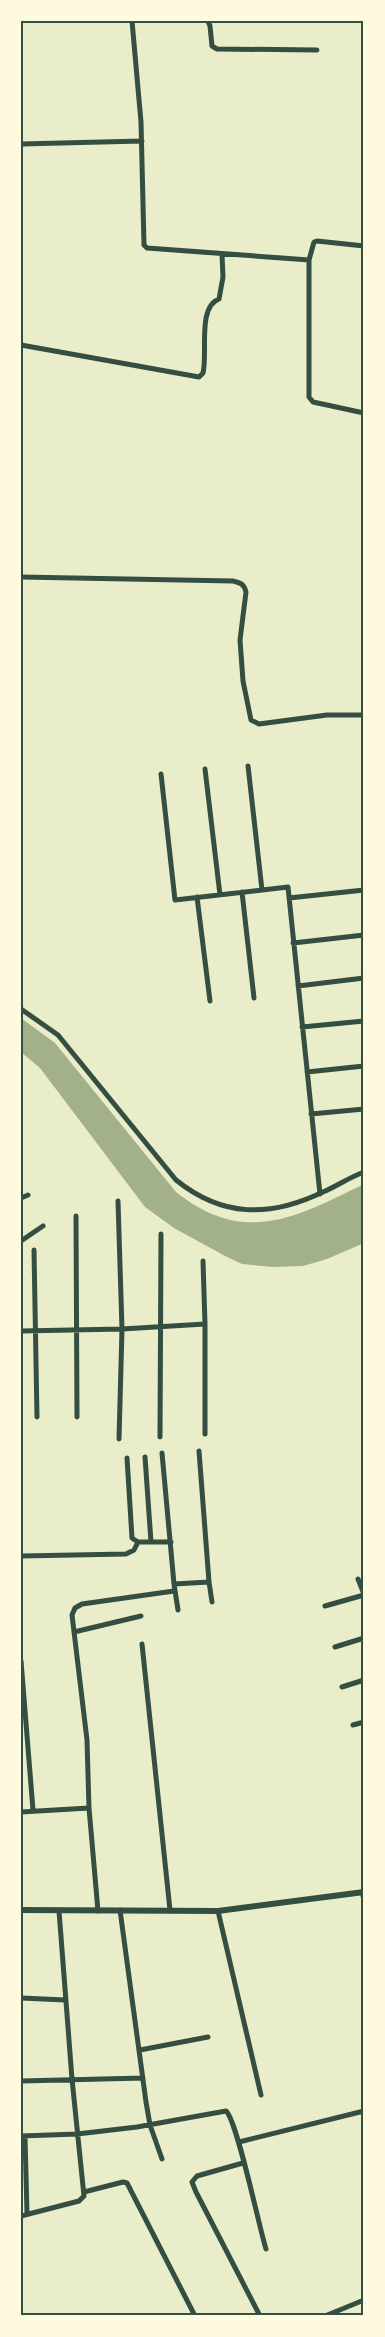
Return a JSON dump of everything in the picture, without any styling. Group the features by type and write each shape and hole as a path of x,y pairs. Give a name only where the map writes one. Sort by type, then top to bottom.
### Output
{"street":[{"path":"132,21 142,140 145,246 152,250 309,260"},
{"path":"208,21 212,46 217,49 316,50"},
{"path":"21,144 142,140"},
{"path":"364,246 317,240 313,244 309,260 309,397 313,402 364,412"},
{"path":"21,345 199,376 204,374 206,363 206,314 214,301 219,299 221,292 222,255"},
{"path":"21,577 234,581 240,583 246,592 240,640 242,673 251,720 259,724 327,716 364,715"},
{"path":"248,766 262,890"},
{"path":"205,769 220,895"},
{"path":"161,774 174,900 288,887 320,1194"},
{"path":"289,898 364,890"},
{"path":"242,892 254,998"},
{"path":"197,897 210,1001"},
{"path":"293,943 364,935"},
{"path":"298,986 364,978"},
{"path":"21,1009 58,1035 163,1166 192,1193 228,1208 252,1210 289,1204 320,1194 364,1172"},
{"path":"302,1027 364,1022"},
{"path":"307,1072 364,1066"},
{"path":"311,1114 364,1109"},
{"path":"21,1198 28,1195"},
{"path":"118,1201 122,1329 119,1439"},
{"path":"76,1216 77,1417"},
{"path":"21,1241 43,1226"},
{"path":"160,1438 161,1234"},
{"path":"34,1250 37,1418"},
{"path":"203,1261 206,1324 205,1434"},
{"path":"21,1331 122,1329 206,1324"},
{"path":"199,1451 212,1602"},
{"path":"162,1453 174,1590 178,1610"},
{"path":"146,1457 151,1542"},
{"path":"127,1458 132,1538 138,1542 171,1542"},
{"path":"21,1556 126,1554 134,1550 138,1542"},
{"path":"326,1606 364,1594 358,1579"},
{"path":"174,1584 209,1582"},
{"path":"98,1911 89,1808 87,1740 72,1616 75,1608 82,1604 174,1590"},
{"path":"74,1632 141,1616"},
{"path":"334,1647 364,1638"},
{"path":"142,1644 170,1910"},
{"path":"21,1661 33,1810"},
{"path":"342,1687 364,1680"},
{"path":"353,1725 364,1722"},
{"path":"21,1812 89,1808"},
{"path":"21,1910 218,1911 363,1892 364,1900"},
{"path":"120,1910 150,2125 162,2158"},
{"path":"59,1911 65,2000 77,2134 84,2198 79,2201 24,2215 23,2136 77,2134 150,2125 224,2110 231,2116 239,2142 266,2249"},
{"path":"218,1911 261,2095"},
{"path":"21,1998 65,2000"},
{"path":"140,2050 208,2037"},
{"path":"21,2081 143,2078"},
{"path":"239,2142 364,2111"},
{"path":"244,2164 197,2176 192,2182 260,2316"},
{"path":"84,2192 123,2182 127,2183 195,2316"},
{"path":"325,2316 364,2300"}],"shaded area":[{"path":"21,1018 55,1043 176,1192 201,1209 224,1218 247,1222 270,1221 292,1216 315,1207 364,1184 364,1243 327,1259 303,1266 273,1267 242,1264 174,1228 145,1207 40,1068 21,1052"}]}
